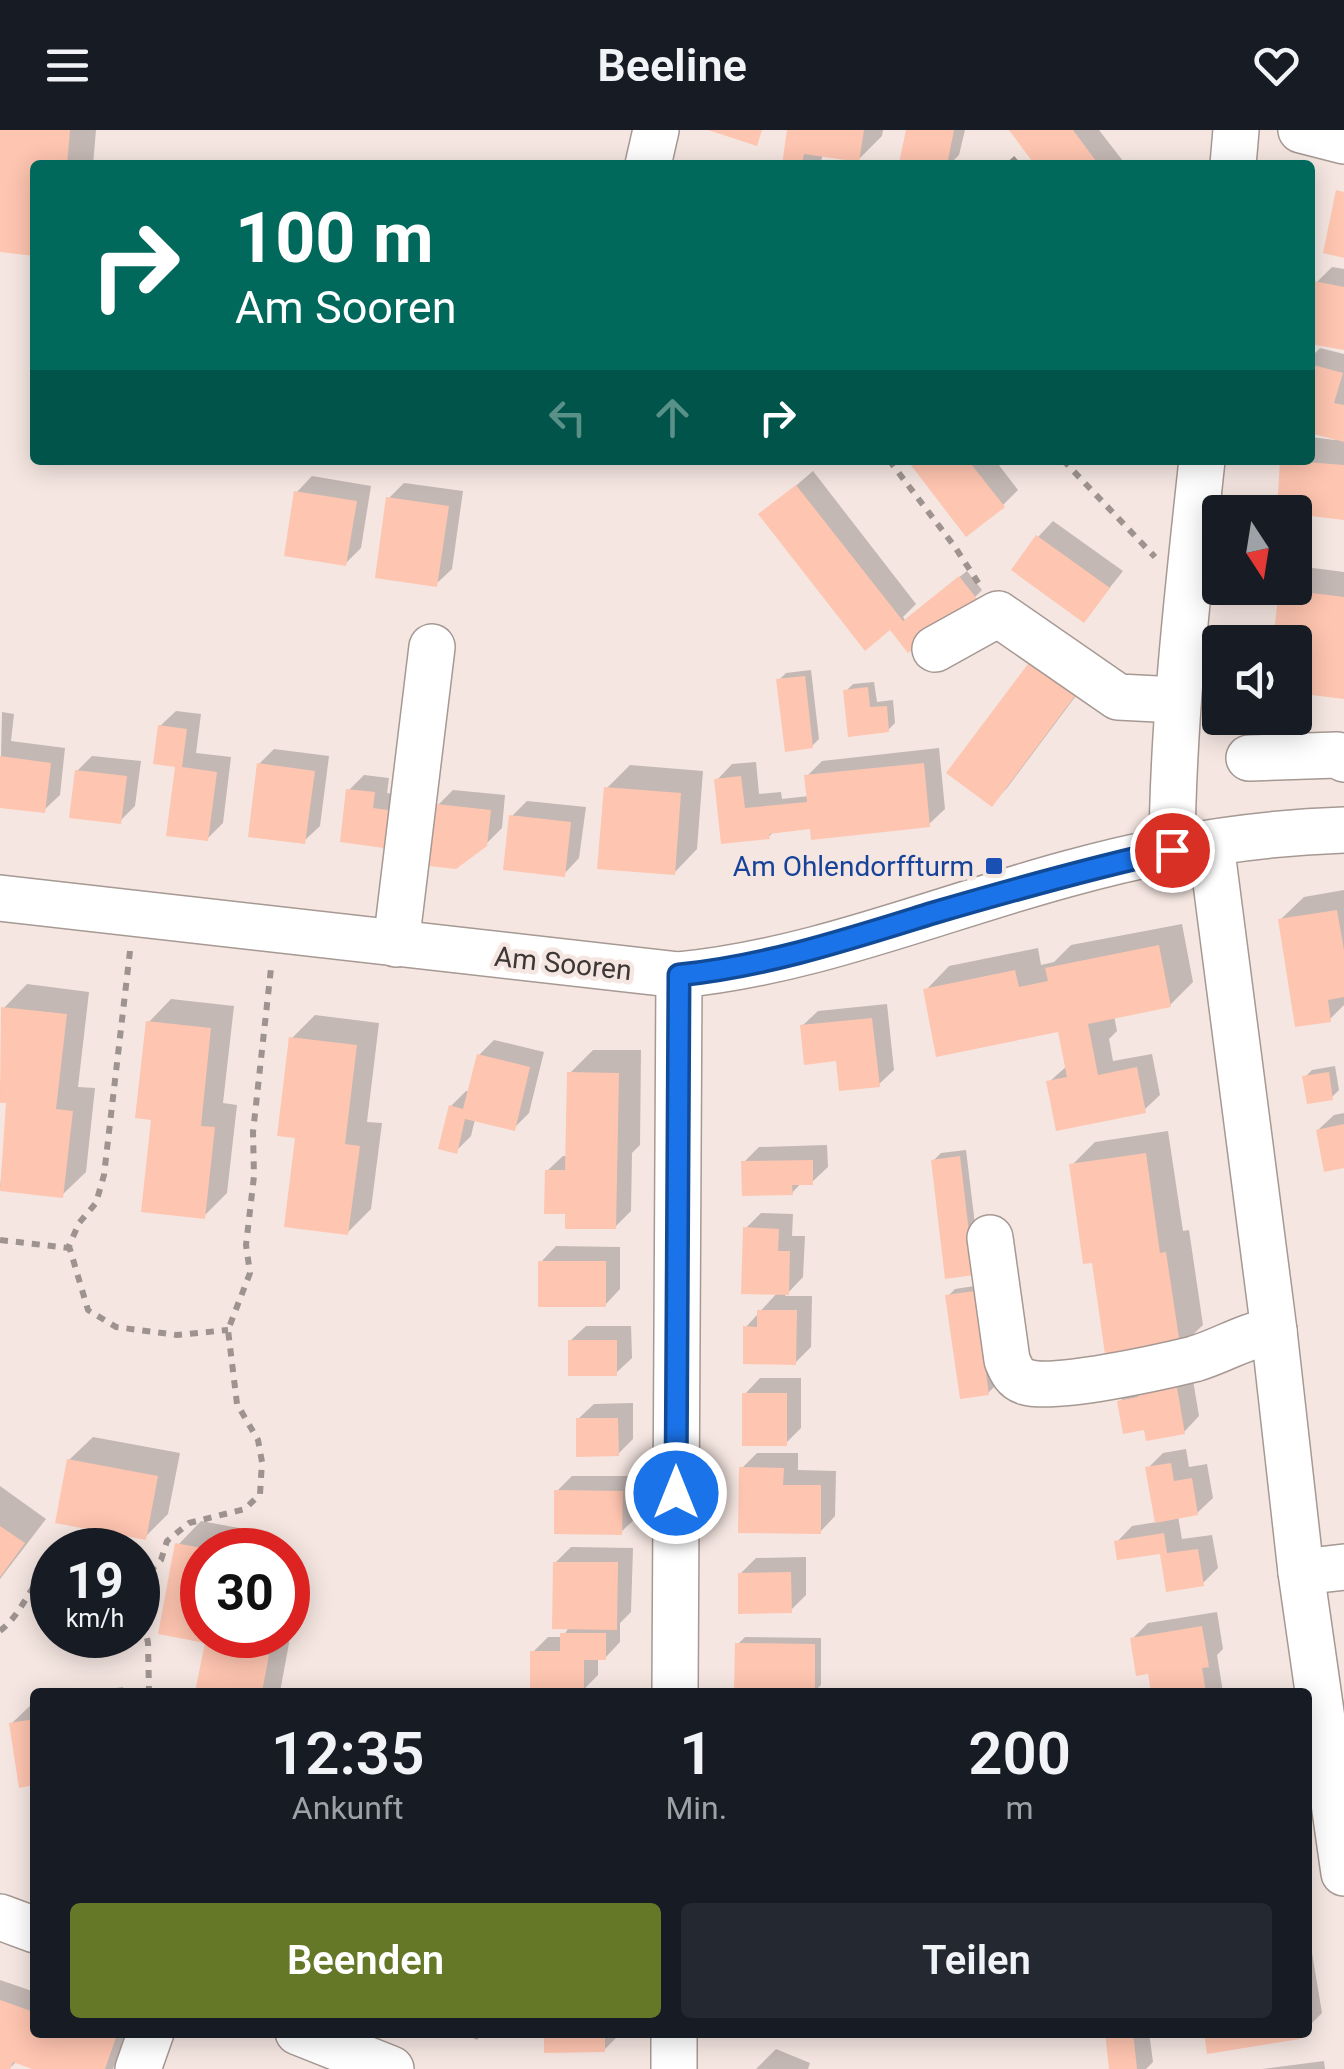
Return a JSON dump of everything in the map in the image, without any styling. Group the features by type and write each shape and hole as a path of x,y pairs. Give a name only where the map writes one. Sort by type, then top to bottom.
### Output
{"street":[{"path":"649,160 656,130"},
{"path":"1233,160 1236,130"},
{"path":"1301,130 1344,141"},
{"path":"1201,465 1177,700 1191,847 1274,1332 1322,1569 1344,1873"},
{"path":"935,649 998,614 1118,697 1177,700"},
{"path":"396,944 432,647"},
{"path":"1249,758 1344,758"},
{"name":"Am Sooren","path":"0,898 679,975 735,970 786,958 1070,873 1191,847 1344,830"},
{"path":"676,1688 679,975"},
{"path":"990,1238 1007,1360 1021,1381 1052,1384 1196,1358 1246,1337 1274,1332"},
{"path":"0,1917 30,1928"},
{"path":"138,2069 149,2038"},
{"path":"313,2038 391,2069"},
{"path":"674,2038 674,2069"}],"path":[{"path":"893,465 955,546 998,614"},
{"path":"1068,465 1137,542 1189,586"},
{"path":"136,914 104,1175 96,1203 79,1223 69,1248 88,1310 116,1327 177,1335 228,1330"},
{"path":"160,1561 167,1541 189,1523 245,1508 260,1494 262,1462 258,1440 237,1404 228,1330 250,1273 246,1245 254,1176 253,1132 277,931"},
{"path":"0,1240 69,1248"},
{"path":"0,1631 18,1616 30,1593"},
{"path":"148,1658 149,1688"}],"building":[{"path":"0,130 70,130 67,160 30,160 30,255 0,252"},
{"path":"708,130 762,130 757,146"},
{"path":"787,130 864,130 859,160 804,154 803,160 783,160"},
{"path":"906,130 954,130 948,160 900,160"},
{"path":"1009,130 1073,130 1095,160 1031,160"},
{"path":"1336,190 1344,192 1344,258 1323,253"},
{"path":"1315,281 1344,287 1344,350 1315,345"},
{"path":"1315,365 1343,373 1334,403 1344,405 1344,442 1315,434"},
{"path":"911,465 972,465 1005,507 966,537"},
{"path":"1280,465 1344,465 1344,520 1312,516 1312,495 1278,495"},
{"path":"796,485 903,621 959,576 977,599 908,653 890,630 865,651 758,514"},
{"path":"294,491 357,501 346,566 284,556"},
{"path":"386,497 449,506 437,587 375,578"},
{"path":"1036,535 1110,588 1084,623 1011,570"},
{"path":"1312,593 1344,597 1344,699 1312,695 1312,625 1275,625 1277,605 1312,605"},
{"path":"1031,660 1077,693 992,807 946,773"},
{"path":"805,676 813,748 785,752 776,679"},
{"path":"868,687 870,707 887,706 889,732 848,737 843,690"},
{"path":"158,725 187,729 182,767 217,772 208,841 166,836 175,767 153,764"},
{"path":"0,756 51,763 45,813 0,808"},
{"path":"257,763 315,771 305,844 248,837"},
{"path":"924,763 930,827 811,840 810,829 769,834 770,839 721,844 714,779 741,776 745,808 807,802 804,775"},
{"path":"75,770 127,776 121,824 69,818"},
{"path":"604,787 681,793 675,875 597,869"},
{"path":"346,789 375,792 373,808 395,811 391,849 340,842"},
{"path":"436,804 491,810 487,846 456,869 429,866"},
{"path":"509,815 571,822 565,877 503,870"},
{"path":"1337,910 1344,950 1344,997 1328,1000 1331,1022 1295,1027 1278,919"},
{"path":"1159,945 1171,1007 1088,1024 1098,1075 1137,1067 1146,1113 1056,1131 1046,1081 1067,1077 1058,1032 936,1057 923,989 1015,970 1019,987 1048,981 1045,968"},
{"path":"1,1007 67,1014 56,1109 73,1111 63,1198 0,1191 6,1103 0,1103"},
{"path":"872,1018 880,1087 839,1091 836,1061 804,1065 800,1025"},
{"path":"146,1021 211,1028 201,1126 215,1127 205,1219 141,1212 151,1120 135,1118"},
{"path":"289,1037 357,1045 345,1144 360,1146 348,1235 284,1227 295,1138 277,1136"},
{"path":"477,1054 530,1067 515,1131 465,1119 457,1154 438,1149 449,1105 463,1109"},
{"path":"567,1072 619,1073 616,1229 565,1229 565,1214 544,1214 545,1170 565,1170"},
{"path":"1329,1072 1333,1100 1307,1104 1302,1076"},
{"path":"1344,1124 1344,1168 1324,1172 1316,1130"},
{"path":"1146,1153 1160,1253 1166,1252 1181,1351 1106,1361 1092,1263 1083,1264 1069,1164"},
{"path":"960,1156 974,1275 945,1279 931,1160"},
{"path":"813,1160 813,1185 792,1185 793,1195 742,1196 741,1161"},
{"path":"743,1227 779,1229 778,1251 790,1251 789,1295 741,1294"},
{"path":"538,1261 606,1261 606,1307 538,1307"},
{"path":"975,1291 989,1395 960,1399 945,1295"},
{"path":"757,1310 797,1310 796,1365 743,1364 743,1326 757,1327"},
{"path":"568,1340 617,1340 617,1376 568,1376"},
{"path":"1174,1370 1185,1434 1146,1441 1144,1430 1123,1434 1117,1401 1138,1397 1135,1377"},
{"path":"742,1393 787,1393 787,1446 742,1446"},
{"path":"576,1418 618,1418 619,1456 576,1457"},
{"path":"67,1459 158,1476 148,1528 82,1528 55,1523"},
{"path":"1171,1463 1174,1481 1192,1478 1198,1515 1155,1523 1145,1467"},
{"path":"739,1467 784,1468 783,1485 821,1485 821,1534 738,1533"},
{"path":"554,1490 623,1491 622,1535 554,1534"},
{"path":"0,1526 25,1543 0,1577"},
{"path":"1164,1533 1167,1553 1198,1549 1204,1586 1166,1592 1160,1554 1117,1560 1114,1541"},
{"path":"175,1543 180,1544 180,1638 160,1634"},
{"path":"553,1562 618,1562 617,1630 552,1629"},
{"path":"791,1572 792,1613 738,1614 738,1573"},
{"path":"1202,1626 1209,1667 1202,1668 1205,1688 1150,1688 1148,1674 1136,1676 1130,1638"},
{"path":"560,1633 606,1633 606,1660 584,1660 584,1688 530,1688 530,1651 560,1651"},
{"path":"735,1643 815,1644 815,1688 734,1688"},
{"path":"202,1658 268,1658 263,1688 196,1688"},
{"path":"30,1720 30,1786 19,1788 9,1723"},
{"path":"0,2000 30,2011 30,2038 116,2038 105,2069 32,2069 13,2062 10,2069 0,2069"},
{"path":"544,2038 605,2038 605,2052 544,2053"},
{"path":"1106,2038 1134,2038 1137,2069 1109,2069"},
{"path":"1205,2038 1300,2038 1300,2039 1207,2054"}],"place":[{"name":"Am Ohlendorffturm","path":"994,866"}],"route":[{"path":"676,1493 679,975 735,970 786,958 1070,873 1172,850"}]}
